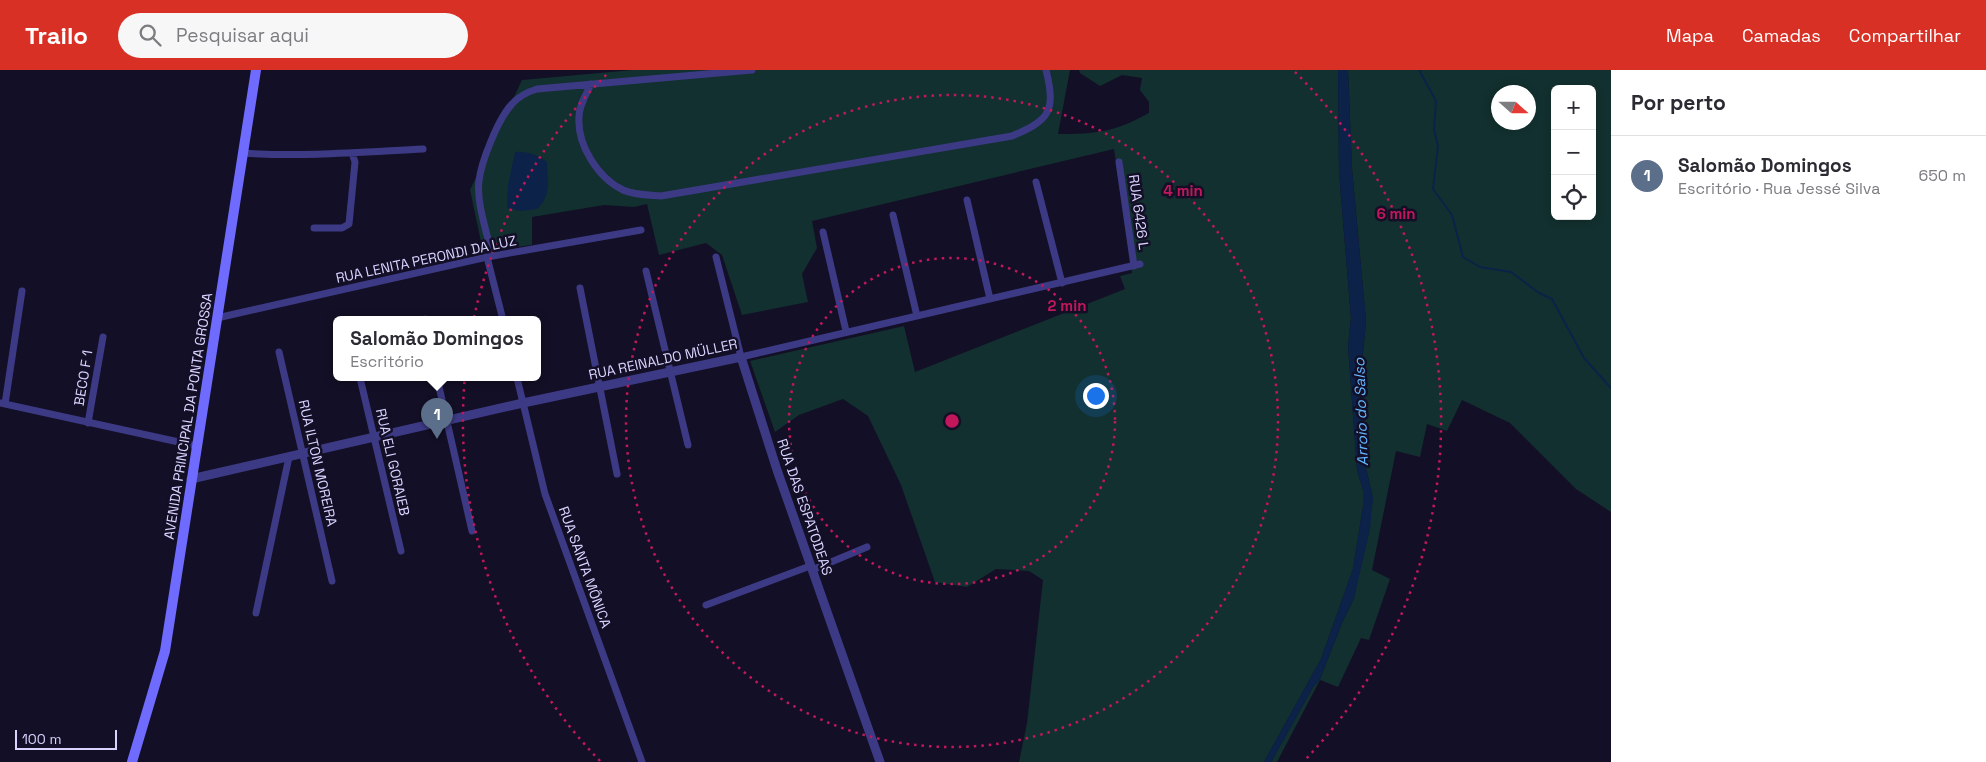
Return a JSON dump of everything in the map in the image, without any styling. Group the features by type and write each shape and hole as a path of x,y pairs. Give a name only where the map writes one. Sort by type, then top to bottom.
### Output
{"main road":[{"name":"AVENIDA PRINCIPAL DA PONTA GROSSA","path":"132,762 165,651 256,70"}],"street":[{"path":"502,316 479,194 479,181 500,123 511,105 525,93 537,89 752,70"},
{"path":"591,84 580,106 578,118 586,148 596,167 613,184 625,191 661,196 1012,136 1042,121 1050,105 1051,91 1046,70"},
{"path":"243,153 269,155 352,153 423,148"},
{"path":"314,228 342,228 349,224 355,162 352,153"},
{"name":"RUA 6426 L","path":"1119,162 1137,265"},
{"path":"1036,182 1062,283"},
{"path":"967,200 990,299"},
{"path":"893,215 917,316"},
{"name":"RUA LENITA PERONDI DA LUZ","path":"217,318 490,257 641,230"},
{"path":"823,232 846,331"},
{"name":"RUA DAS ESPATODEAS","path":"716,257 742,357 811,568 880,762"},
{"name":"RUA REINALDO MÜLLER","path":"191,479 523,403 742,357 846,331 1137,265"},
{"path":"646,271 688,445"},
{"path":"580,288 616,474"},
{"path":"22,292 3,404 197,446"},
{"name":"BECO F 1","path":"88,423 103,338"},
{"name":"RUA ILTON MOREIRA","path":"279,352 332,581"},
{"name":"RUA ELI GORAIEB","path":"361,381 376,438 400,552"},
{"path":"438,381 472,531"},
{"name":"RUA SANTA MÔNICA","path":"518,381 544,494 642,762"},
{"path":"256,613 289,457"},
{"path":"706,605 867,547"}],"green space":[{"path":"633,70 1070,70 1058,134 1105,131 1149,113 1149,102 1140,90 1142,78 1122,75 1100,86 1080,73 1079,70 1338,70 1339,172 1351,318 1348,346 1357,470 1363,490 1363,506 1353,569 1321,659 1264,762 1019,762 1027,723 1043,580 1029,571 996,569 967,587 935,582 901,485 868,416 843,399 799,415 775,432 750,361 904,326 915,372 1125,289 1120,276 1132,273 1114,149 812,221 817,248 802,274 808,302 742,315 722,255 706,243 659,255 647,204 634,207 604,205 532,217 532,245 483,251 470,190 522,80"},
{"path":"1348,70 1611,70 1611,512 1576,489 1510,423 1462,400 1447,431 1427,424 1420,457 1396,451 1372,570 1390,579 1369,640 1361,638 1338,687 1320,680 1277,762 1271,762 1313,687 1320,679 1354,598 1373,498 1366,468 1362,363 1366,321 1352,169"}],"water":[{"name":"Arroio do Salso","path":"1338,70 1348,70 1352,169 1366,321 1362,363 1366,468 1373,498 1370,529 1354,598 1320,679 1313,687 1271,762 1264,762 1321,659 1353,569 1363,506 1363,490 1357,470 1348,346 1351,318 1339,172"},
{"path":"515,152 532,154 547,162 547,193 542,204 537,209 521,211 507,208 508,185"}],"waterway":[{"path":"1419,70 1436,101 1434,130 1438,146 1433,189 1452,215 1463,257 1480,267 1511,272 1539,293 1552,299 1584,358 1611,388"}],"place":[{"name":"Salomão Domingos","path":"437,439"}]}
